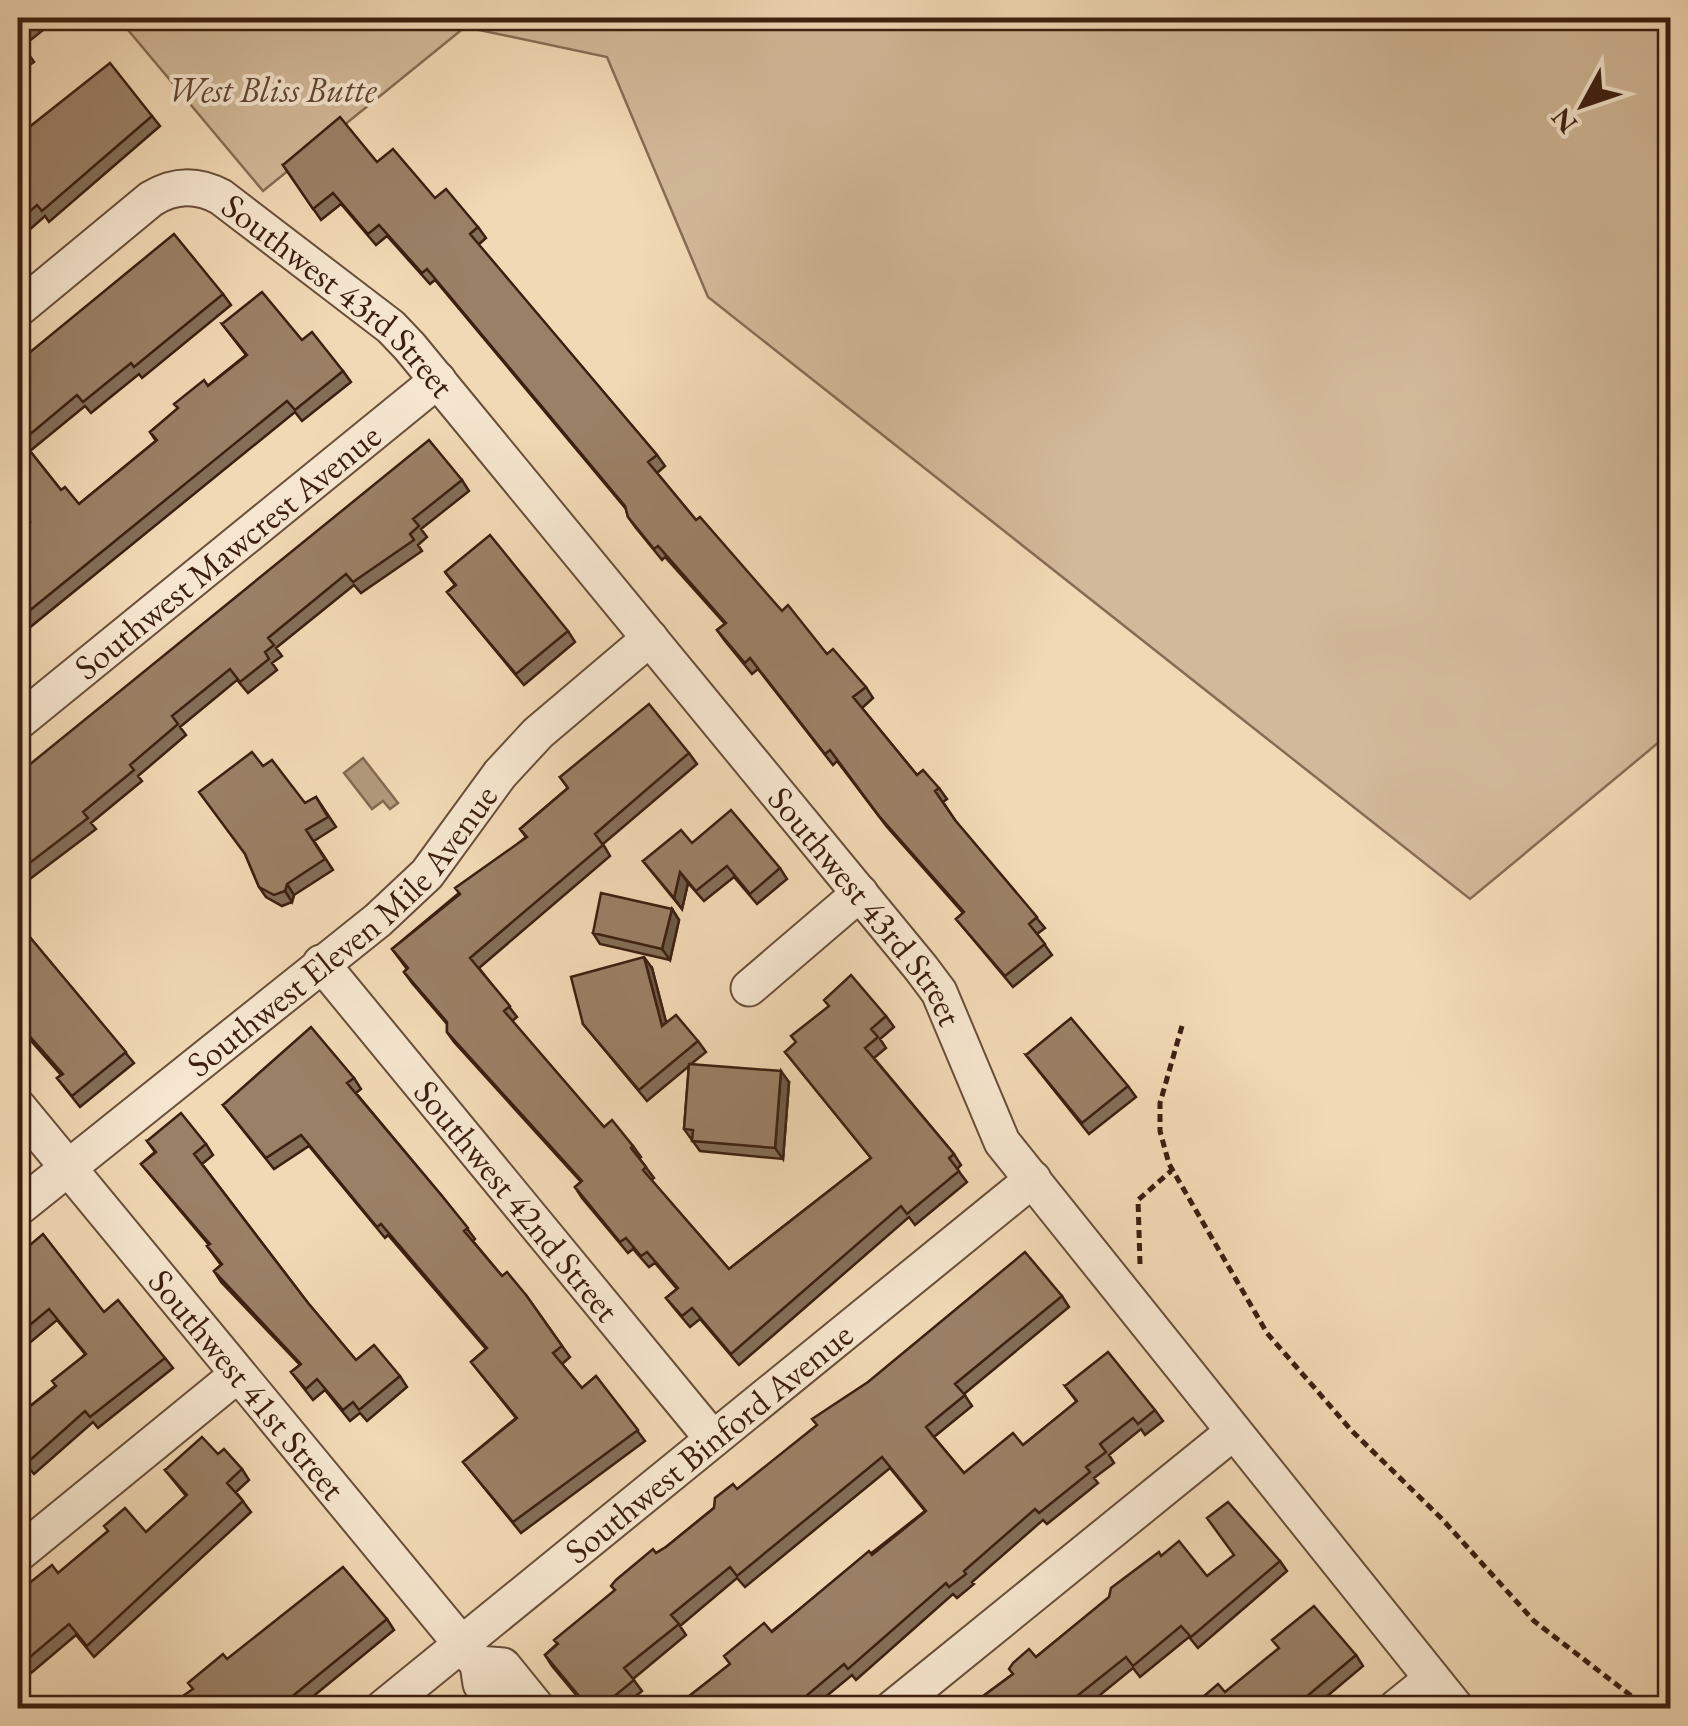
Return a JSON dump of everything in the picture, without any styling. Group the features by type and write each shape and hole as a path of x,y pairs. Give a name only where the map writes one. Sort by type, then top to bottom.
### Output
{"street":[{"name":"Southwest 43rd Street","path":"18,308 151,200 186,187 221,197 391,327 939,992 1002,1142 1456,1708"},
{"name":"Southwest Mawcrest Avenue","path":"18,722 438,380"},
{"name":"Southwest Eleven Mile Avenue","path":"18,1208 426,874 500,774 538,733 650,638"},
{"path":"749,988 860,893"},
{"name":"Southwest 42nd Street","path":"321,963 713,1439"},
{"name":"Southwest 41st Street","path":"18,1107 470,1655 481,1684 500,1708"},
{"name":"Southwest Binford Avenue","path":"383,1708 470,1655 713,1439 1033,1180"},
{"path":"18,1554 237,1375"},
{"path":"894,1708 1232,1433"},
{"name":"Southwest 41st Street","path":"470,1655 503,1666 537,1708"},
{"path":"1396,1708 1432,1679"}],"path":[{"path":"1182,1026 1160,1103 1160,1131 1172,1170 1267,1333 1300,1374 1442,1518 1534,1621 1648,1708"},
{"path":"1114,1284 1141,1263 1138,1200 1172,1170"}],"green space":[{"name":"West Bliss Butte","path":"118,18 1670,18 1670,733 1470,899 708,297 607,57 465,27 263,191"}],"shaded area":[{"path":"363,758 398,803 390,809 383,801 372,809 344,773"}],"building":[{"path":"18,18 37,18 18,33"},
{"path":"18,40 27,51 18,57"},
{"path":"110,63 152,116 42,211 37,205 18,222 18,149 29,139 23,132"},
{"path":"340,117 377,162 393,149 435,198 446,189 478,227 470,234 657,455 648,462 696,520 700,517 782,611 788,605 827,654 833,649 866,687 853,697 917,775 923,770 939,788 935,791 955,820 1037,917 1029,924 1045,944 1005,976 956,919 964,912 879,816 830,750 825,754 750,658 745,663 717,630 726,623 658,546 654,549 628,517 625,506 427,269 422,273 379,225 368,234 333,193 313,209 283,165"},
{"path":"174,234 223,294 134,367 131,363 83,402 77,395 22,441 61,490 65,487 79,504 157,440 150,432 178,408 174,404 204,380 208,386 247,355 222,324 262,292 302,340 312,332 343,371 295,410 287,401 18,620 18,533 30,522 18,508 18,362"},
{"path":"429,440 462,480 413,519 419,526 410,534 414,540 353,582 346,574 268,638 274,645 265,652 269,659 240,682 230,669 172,716 178,724 130,765 134,770 83,812 88,818 18,872 18,774"},
{"path":"490,535 568,631 516,674 447,592 456,585 445,572"},
{"path":"649,704 689,753 595,834 603,845 470,958 510,1006 504,1011 604,1127 612,1120 633,1146 646,1167 643,1170 729,1269 871,1158 785,1052 796,1042 791,1036 829,1006 824,1000 851,975 886,1016 871,1029 878,1037 865,1048 954,1154 949,1158 959,1171 907,1214 901,1206 731,1354 692,1308 682,1316 666,1298 678,1288 647,1252 641,1256 626,1238 620,1242 575,1187 582,1181 447,1032 447,1022 404,972 408,968 392,949 460,894 455,888 527,837 520,829 568,788 560,777"},
{"path":"252,752 263,766 272,760 305,803 316,797 328,817 306,830 325,859 287,884 285,891 274,895 259,887 245,854 199,792"},
{"path":"731,810 780,868 750,894 727,866 696,891 680,872 674,898 643,861 681,830 692,843"},
{"path":"601,893 672,909 662,949 593,933"},
{"path":"18,923 126,1052 72,1096 57,1078 63,1074 18,1023"},
{"path":"644,957 662,1026 676,1015 698,1041 639,1090 583,1024 571,977"},
{"path":"1071,1018 1128,1086 1082,1123 1026,1055"},
{"path":"311,1027 354,1078 347,1083 468,1228 464,1231 502,1276 507,1272 526,1295 562,1346 553,1353 582,1388 596,1376 638,1430 513,1522 463,1462 517,1418 471,1362 487,1348 381,1224 377,1227 301,1135 266,1158 223,1105"},
{"path":"689,1064 781,1071 775,1148 692,1141 693,1130 684,1129"},
{"path":"181,1113 206,1144 194,1154 308,1303 356,1360 374,1345 400,1376 359,1410 353,1402 343,1410 317,1379 306,1389 291,1372 301,1364 214,1271 222,1264 207,1246 210,1244 141,1164 156,1152 147,1141"},
{"path":"43,1234 104,1312 118,1300 165,1358 90,1417 85,1411 27,1463 22,1457 18,1461 18,1412 19,1415 56,1386 52,1381 86,1354 49,1309 18,1332 18,1255"},
{"path":"1025,1252 1062,1296 955,1384 965,1395 926,1427 933,1436 964,1473 1013,1433 1023,1445 1077,1401 1065,1386 1108,1352 1155,1410 1138,1424 1133,1418 1100,1444 1106,1452 1086,1467 1090,1472 1039,1513 1035,1509 964,1571 966,1574 949,1587 946,1583 848,1669 844,1664 792,1708 674,1708 730,1664 724,1656 764,1623 772,1632 869,1551 872,1555 926,1511 882,1457 737,1576 730,1567 671,1615 679,1624 624,1668 634,1680 600,1708 589,1708 545,1655 558,1644 554,1640 615,1590 611,1586 616,1580 653,1549 656,1553 666,1547 714,1508 715,1498 733,1484 737,1489 817,1425 812,1419 868,1382"},
{"path":"202,1437 218,1454 224,1449 242,1469 227,1483 243,1501 87,1646 69,1624 18,1667 18,1592 52,1565 58,1573 108,1531 104,1526 125,1508 146,1532 187,1495 165,1470"},
{"path":"1228,1502 1280,1561 1191,1637 1181,1626 1133,1666 1126,1657 1062,1708 967,1708 1013,1674 1009,1669 1029,1649 1036,1657 1109,1597 1111,1588 1159,1552 1161,1556 1179,1541 1207,1576 1234,1555 1207,1518"},
{"path":"343,1567 387,1619 278,1708 166,1708 193,1689 188,1683 223,1654 227,1659"},
{"path":"1314,1606 1356,1655 1293,1708 1190,1708 1218,1684 1225,1692 1279,1648 1272,1640"}]}
